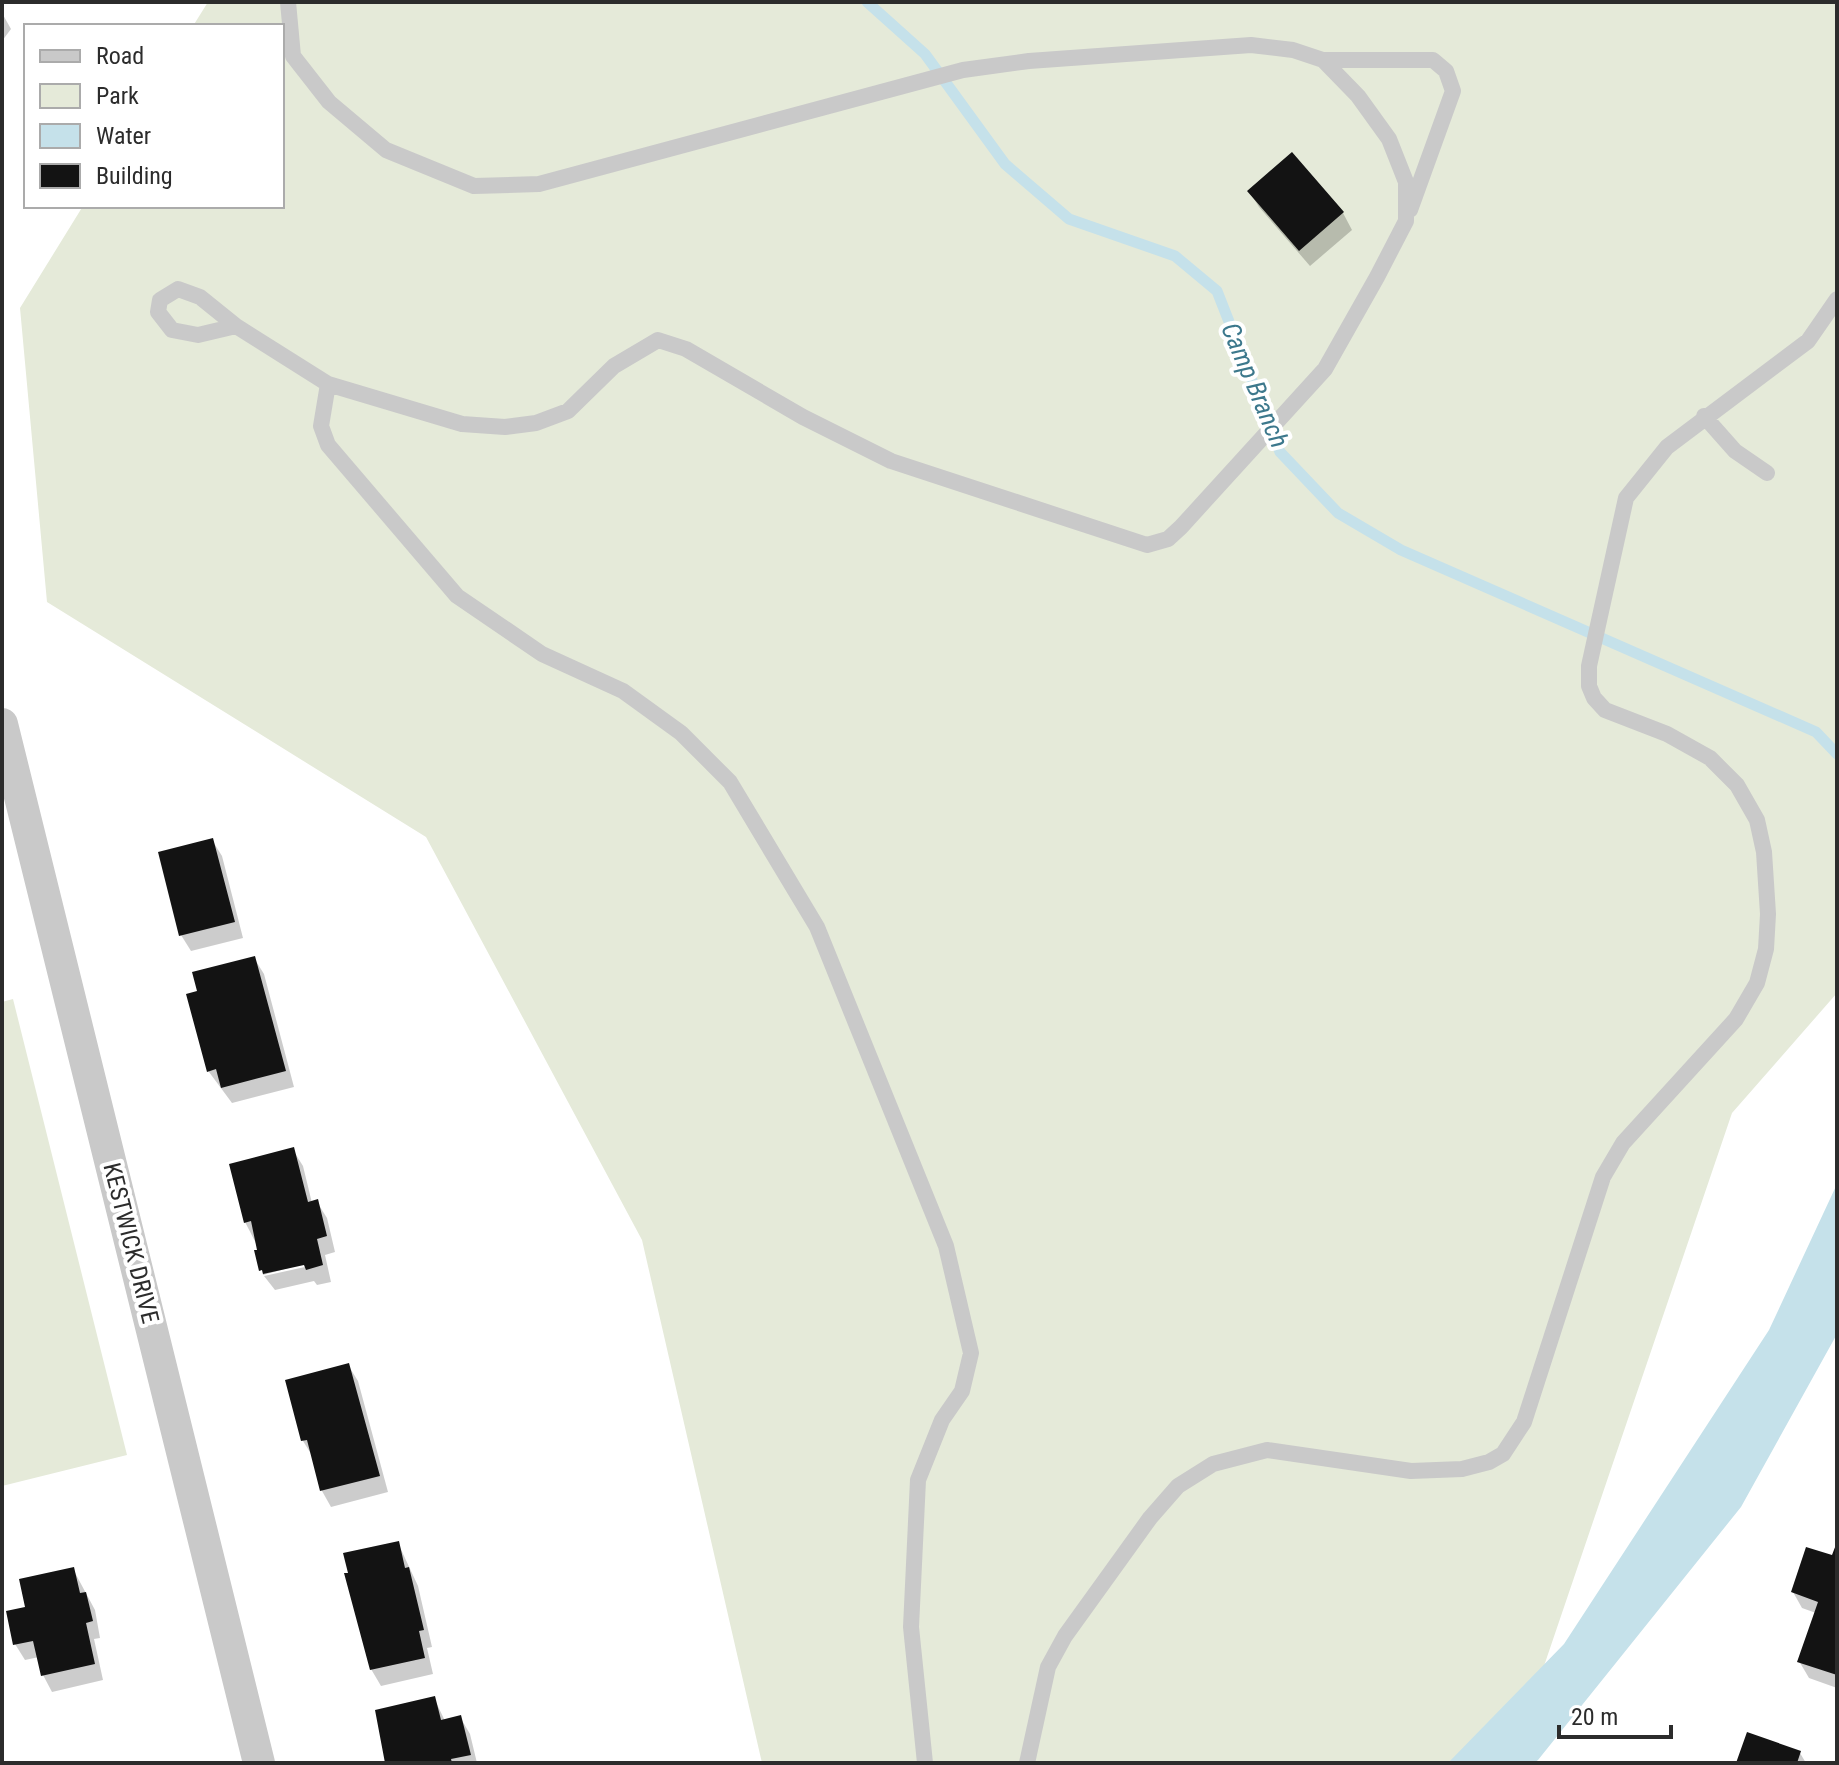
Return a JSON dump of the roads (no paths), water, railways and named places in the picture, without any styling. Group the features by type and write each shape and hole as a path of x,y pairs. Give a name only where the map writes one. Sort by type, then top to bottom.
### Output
{"street":[{"name":"KESTWICK DRIVE","path":"2,724 259,1763"}],"lane":[{"path":"236,326 328,384 462,424 505,427 536,423 568,411 614,366 658,340 686,349 803,417 891,461 1147,545 1168,539 1181,527 1325,369 1406,221 1453,91 1446,71 1433,60 1323,60 1293,50 1251,45 1029,61 963,70 539,184 474,186 386,150 329,102 293,56 288,2"},
{"path":"1323,60 1358,96 1389,139 1406,182 1406,221"},
{"path":"1027,1763 1048,1667 1065,1636 1150,1518 1178,1486 1213,1464 1267,1450 1411,1471 1462,1469 1489,1462 1511,1446 1524,1422 1603,1177 1623,1143 1736,1019 1757,983 1766,949 1768,914 1764,852 1757,820 1737,785 1710,758 1667,734 1605,710 1594,698 1589,686 1589,666 1599,615 1626,498 1667,447 1704,416 1808,341 1837,299"},
{"path":"328,384 321,426 328,445 457,596 542,654 623,691 681,733 730,782 817,927 946,1246 971,1353 962,1391 942,1420 918,1480 911,1627 925,1763"},
{"path":"1704,416 1735,451 1767,473"}],"water":[{"path":"1837,1184 1837,1334 1741,1507 1538,1760 1534,1763 1448,1763 1564,1644 1769,1330"}],"waterway":[{"name":"Camp Branch","path":"867,2 925,54 1005,164 1069,219 1175,256 1217,291 1280,452 1338,513 1401,550 1816,732 1837,754"}]}
